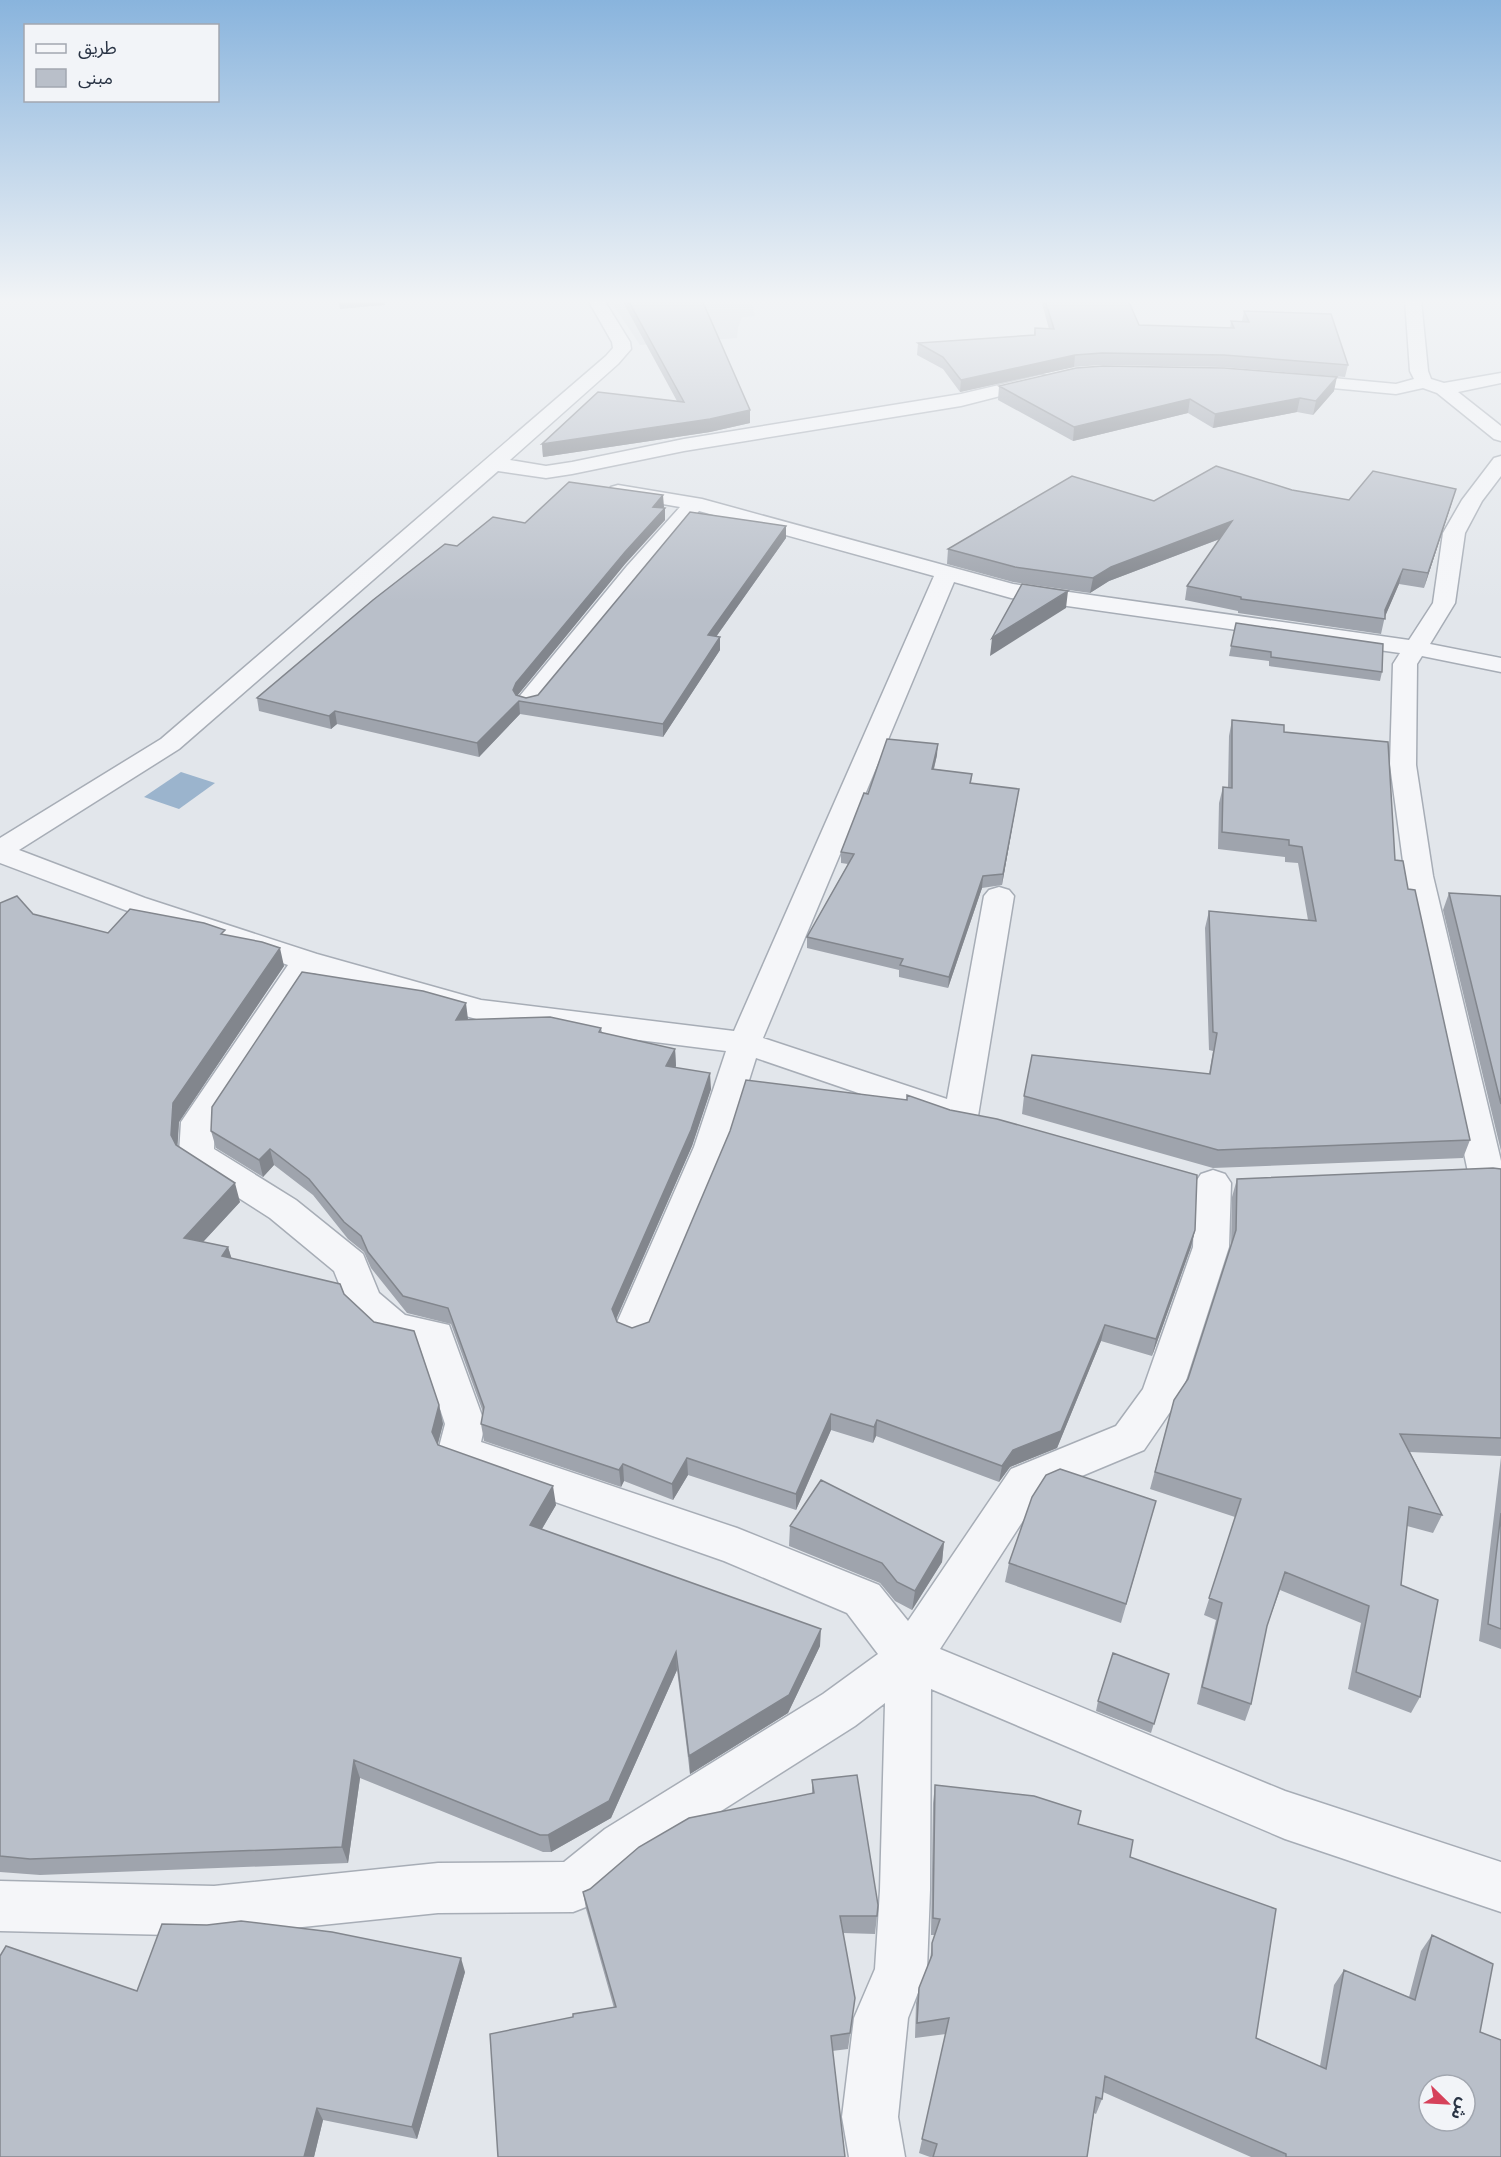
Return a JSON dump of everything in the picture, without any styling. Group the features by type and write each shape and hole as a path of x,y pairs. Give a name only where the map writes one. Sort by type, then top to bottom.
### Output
{"street":[{"path":"0,852 170,744 565,401"},
{"path":"494,464 546,472 684,445 958,401"},
{"path":"1458,401 1501,435"},
{"path":"1483,1173 1419,876 1403,765 1406,664 1444,603 1454,533 1472,500 1501,462"},
{"path":"546,472 555,479 573,486 695,503 1011,591 1416,648 1501,665"},
{"path":"528,702 635,571 695,503"},
{"path":"634,1327 711,1147 745,1042 866,765 946,574"},
{"path":"0,852 135,904 306,961 480,1010 745,1042 961,1116 995,1121"},
{"path":"961,1116 999,896"},
{"path":"306,961 198,1122 196,1154 283,1209 350,1264 363,1301 394,1328 435,1336 465,1424 458,1451 737,1547 863,1599 909,1658 1285,1815 1501,1887"},
{"path":"0,1906 214,1911 438,1888 573,1887 622,1846 839,1710 909,1658 1026,1481 1130,1438 1161,1396 1210,1247 1214,1181"},
{"path":"877,2157 870,2117 881,2018 901,1970 905,1890 909,1658"}],"water":[{"path":"181,772 215,783 179,809 144,797"}],"building":[{"path":"589,401 746,401 750,410 710,419 542,444"},
{"path":"1026,401 1183,401 1074,427"},
{"path":"1193,401 1286,401 1215,414"},
{"path":"1216,466 1292,490 1349,500 1373,471 1456,489 1428,573 1403,569 1385,610 1385,619 1241,599 1241,597 1187,586 1232,521 1111,567 1093,578 1015,567 948,549 1072,476 1154,501"},
{"path":"569,482 663,495 653,507 665,508 625,552 516,683 513,690 516,695 526,698 538,695 690,512 786,526 708,635 720,637 663,724 519,701 477,743 335,711 329,716 257,698 373,600 445,544 457,546 493,517 525,523"},
{"path":"1022,584 1068,591 992,638"},
{"path":"1236,623 1383,644 1382,672 1271,657 1271,652 1231,646"},
{"path":"1232,720 1284,725 1284,732 1388,742 1395,860 1403,861 1408,889 1415,890 1470,1140 1218,1150 1024,1096 1032,1055 1210,1074 1217,1033 1213,1032 1209,911 1316,921 1302,847 1289,845 1289,840 1222,832 1223,787 1232,788"},
{"path":"887,739 938,744 932,769 972,774 970,783 1019,789 1003,874 983,876 949,977 900,965 903,959 807,937 854,854 841,852 864,793 868,794"},
{"path":"1449,893 1501,896 1501,1104"},
{"path":"17,896 33,914 108,933 130,909 204,923 225,930 221,934 280,948 173,1103 171,1135 176,1145 235,1183 184,1238 228,1247 222,1256 340,1284 344,1294 374,1322 414,1331 439,1405 432,1432 438,1445 553,1486 530,1525 821,1629 789,1695 689,1756 676,1652 609,1801 548,1835 540,1835 354,1760 342,1847 30,1859 0,1856 0,903"},
{"path":"302,972 423,991 466,1003 456,1020 550,1017 601,1028 599,1032 675,1049 666,1066 710,1073 691,1130 612,1309 617,1322 632,1328 649,1322 730,1131 746,1080 907,1100 907,1095 950,1110 997,1119 1197,1175 1195,1230 1156,1339 1105,1325 1061,1431 1013,1450 1002,1466 877,1420 874,1427 831,1414 796,1494 687,1458 672,1484 623,1464 619,1470 481,1424 484,1407 448,1308 403,1296 368,1252 361,1236 344,1222 309,1179 270,1149 259,1160 211,1131 212,1107"},
{"path":"1501,1169 1501,1438 1400,1434 1442,1515 1409,1507 1401,1585 1438,1600 1420,1697 1356,1672 1369,1606 1285,1572 1267,1626 1251,1704 1202,1687 1222,1603 1209,1598 1241,1499 1155,1472 1174,1400 1188,1379 1236,1230 1237,1179"},
{"path":"1060,1469 1156,1501 1126,1604 1009,1563 1032,1497 1046,1475"},
{"path":"821,1480 944,1542 915,1591 897,1582 882,1563 790,1526"},
{"path":"1501,1513 1501,1629 1488,1624"},
{"path":"1113,1653 1169,1674 1154,1724 1098,1701"},
{"path":"857,1775 878,1905 877,1916 840,1916 855,1998 850,2033 831,2036 845,2157 498,2157 490,2034 573,2017 573,2014 616,2007 583,1892 590,1889 639,1847 689,1818 814,1793 812,1780"},
{"path":"935,1785 1034,1796 1081,1811 1078,1824 1133,1840 1130,1857 1276,1909 1256,2038 1326,2069 1344,1970 1415,2000 1432,1935 1493,1964 1480,2032 1501,2040 1501,2157 1286,2157 1286,2154 1105,2076 1102,2099 1096,2097 1087,2157 933,2157 937,2144 922,2139 949,2018 917,2023 919,1988 932,1955 932,1943 940,1919 933,1918"},
{"path":"241,1921 332,1932 461,1958 412,2127 317,2108 304,2157 0,2157 0,1956 6,1946 137,1991 162,1924 207,1925"}]}
